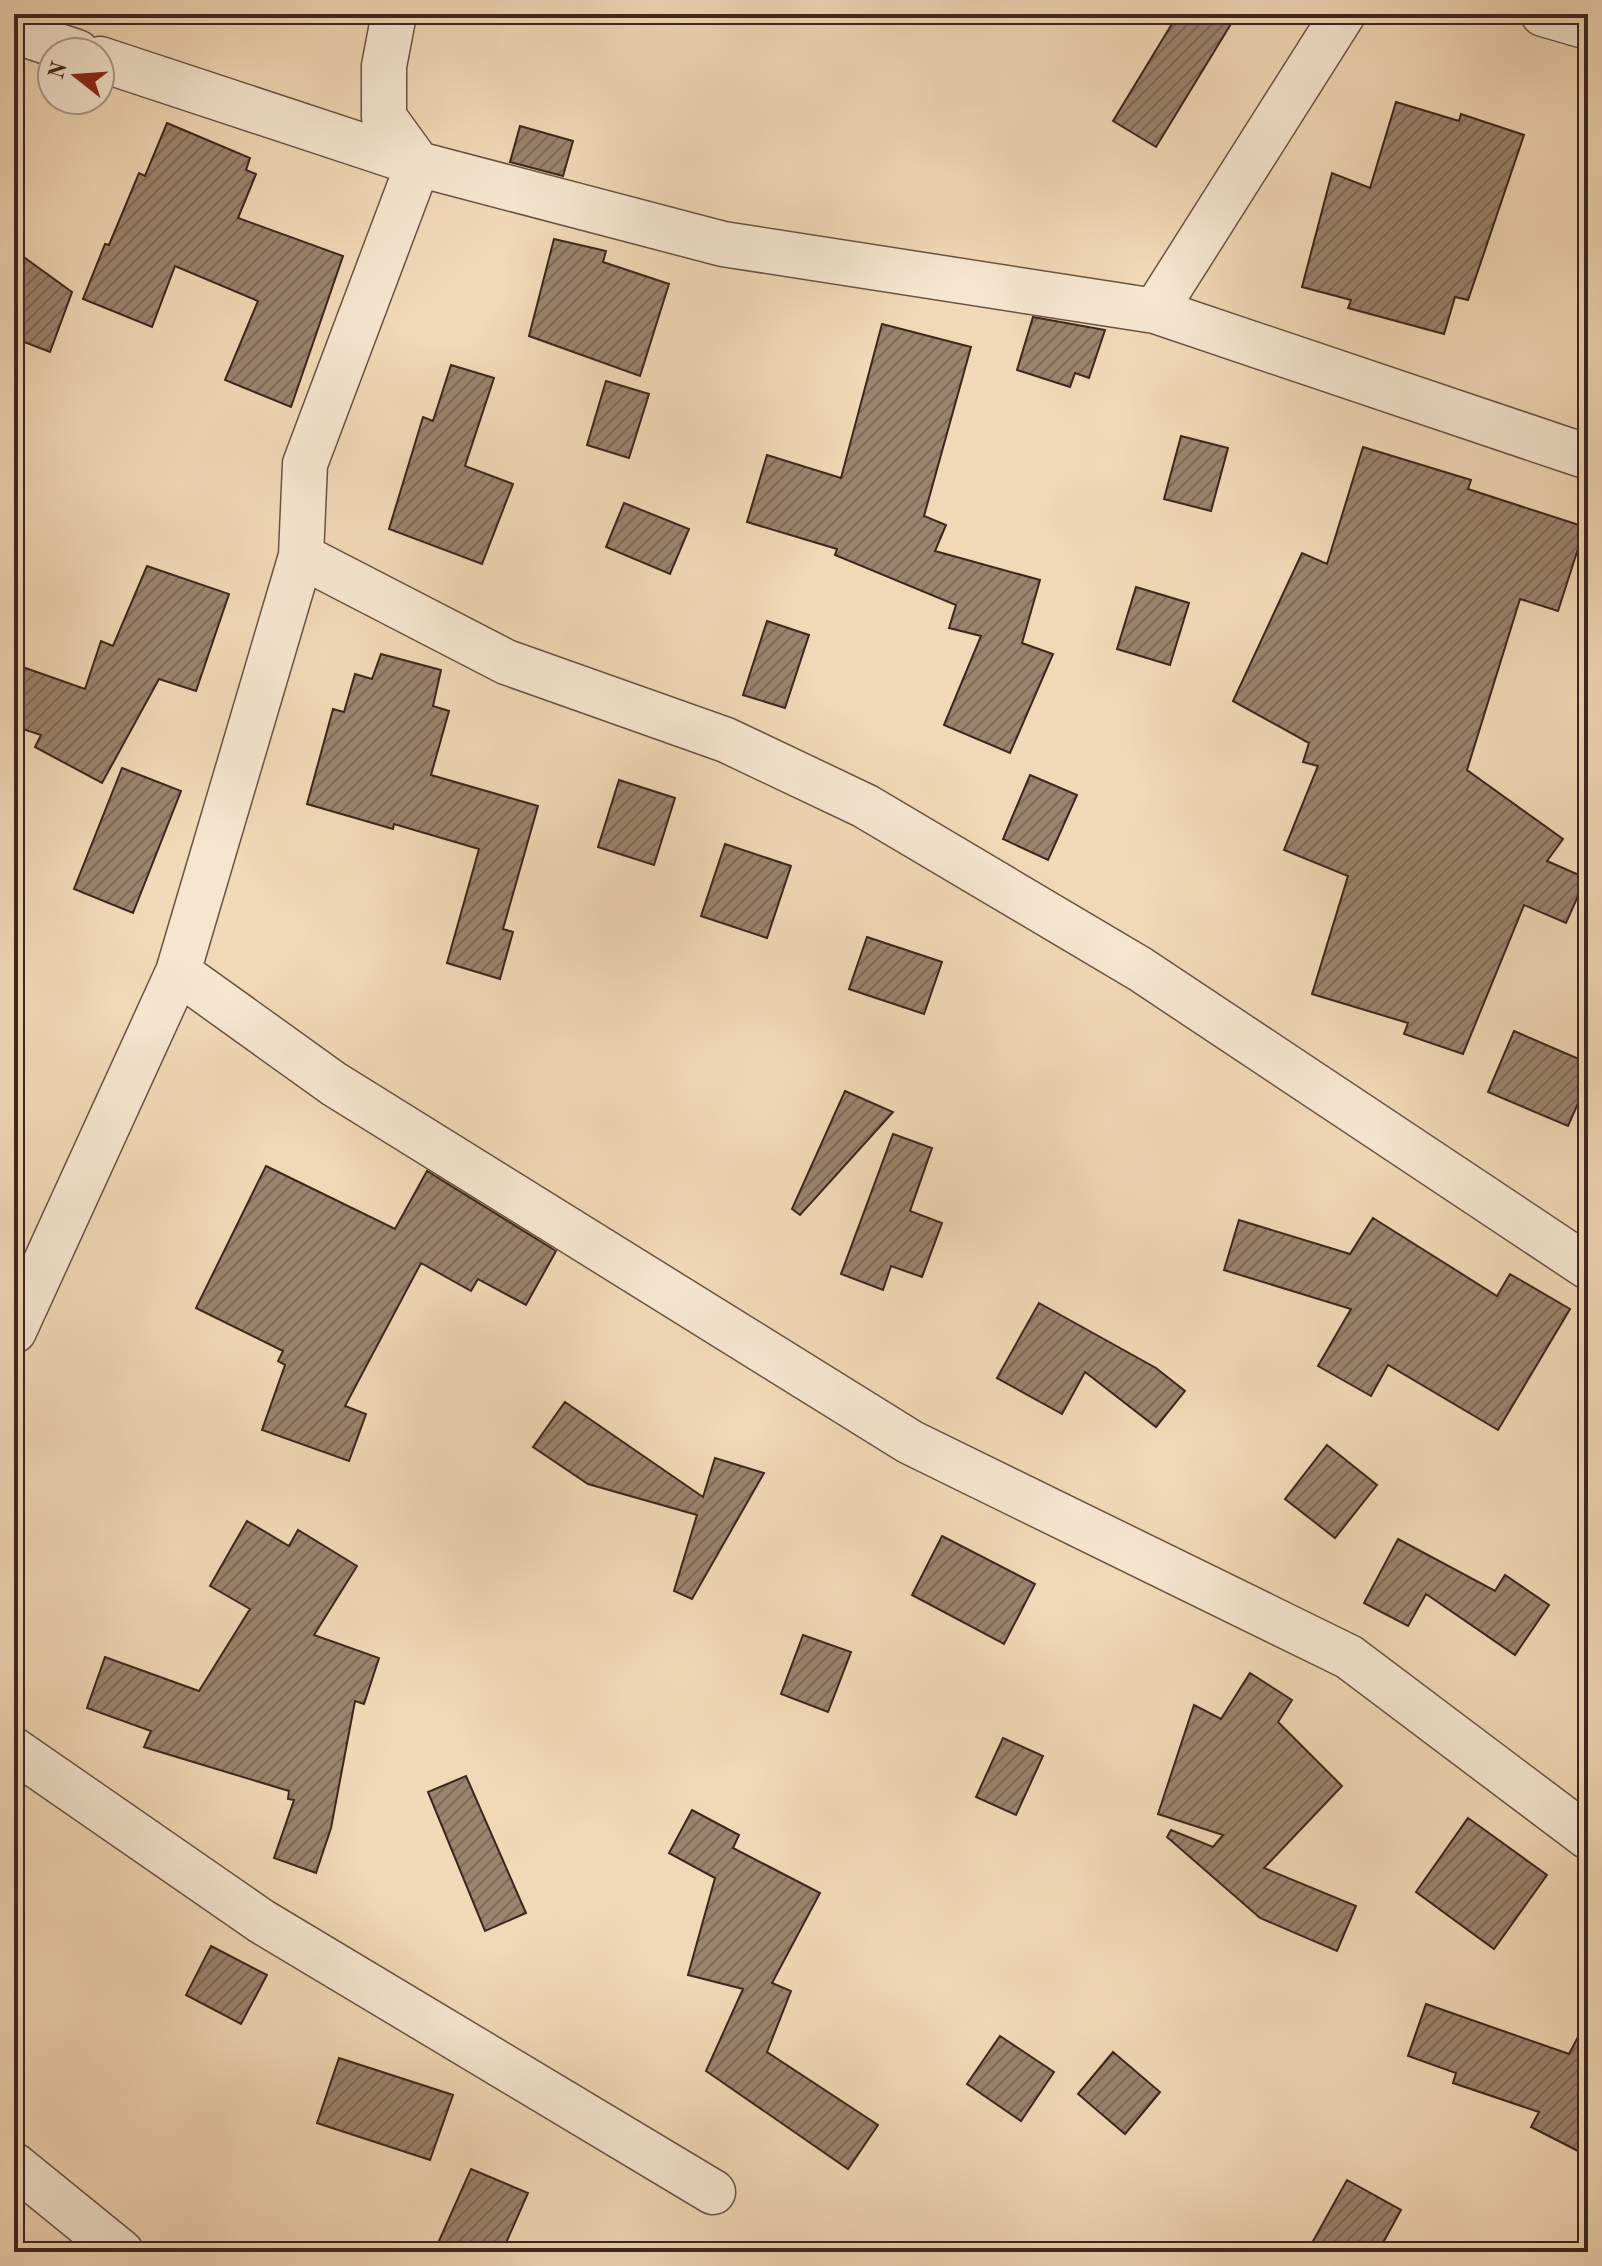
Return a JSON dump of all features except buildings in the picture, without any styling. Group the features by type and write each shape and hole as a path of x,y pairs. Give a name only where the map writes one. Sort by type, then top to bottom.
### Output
{"street":[{"path":"394,14 384,66 384,117 418,164"},
{"path":"1155,311 1343,14"},
{"path":"1543,14 1588,27"},
{"path":"14,31 36,38"},
{"path":"116,64 418,164 723,244 1155,311 1588,457"},
{"path":"14,1331 178,972 301,556 305,464 418,164"},
{"path":"301,556 506,662 726,740 865,806 1140,969 1588,1267"},
{"path":"178,972 334,1084 910,1442 1349,1657 1588,1837"},
{"path":"14,1750 261,1921 713,2192"},
{"path":"14,2165 121,2252"}]}
